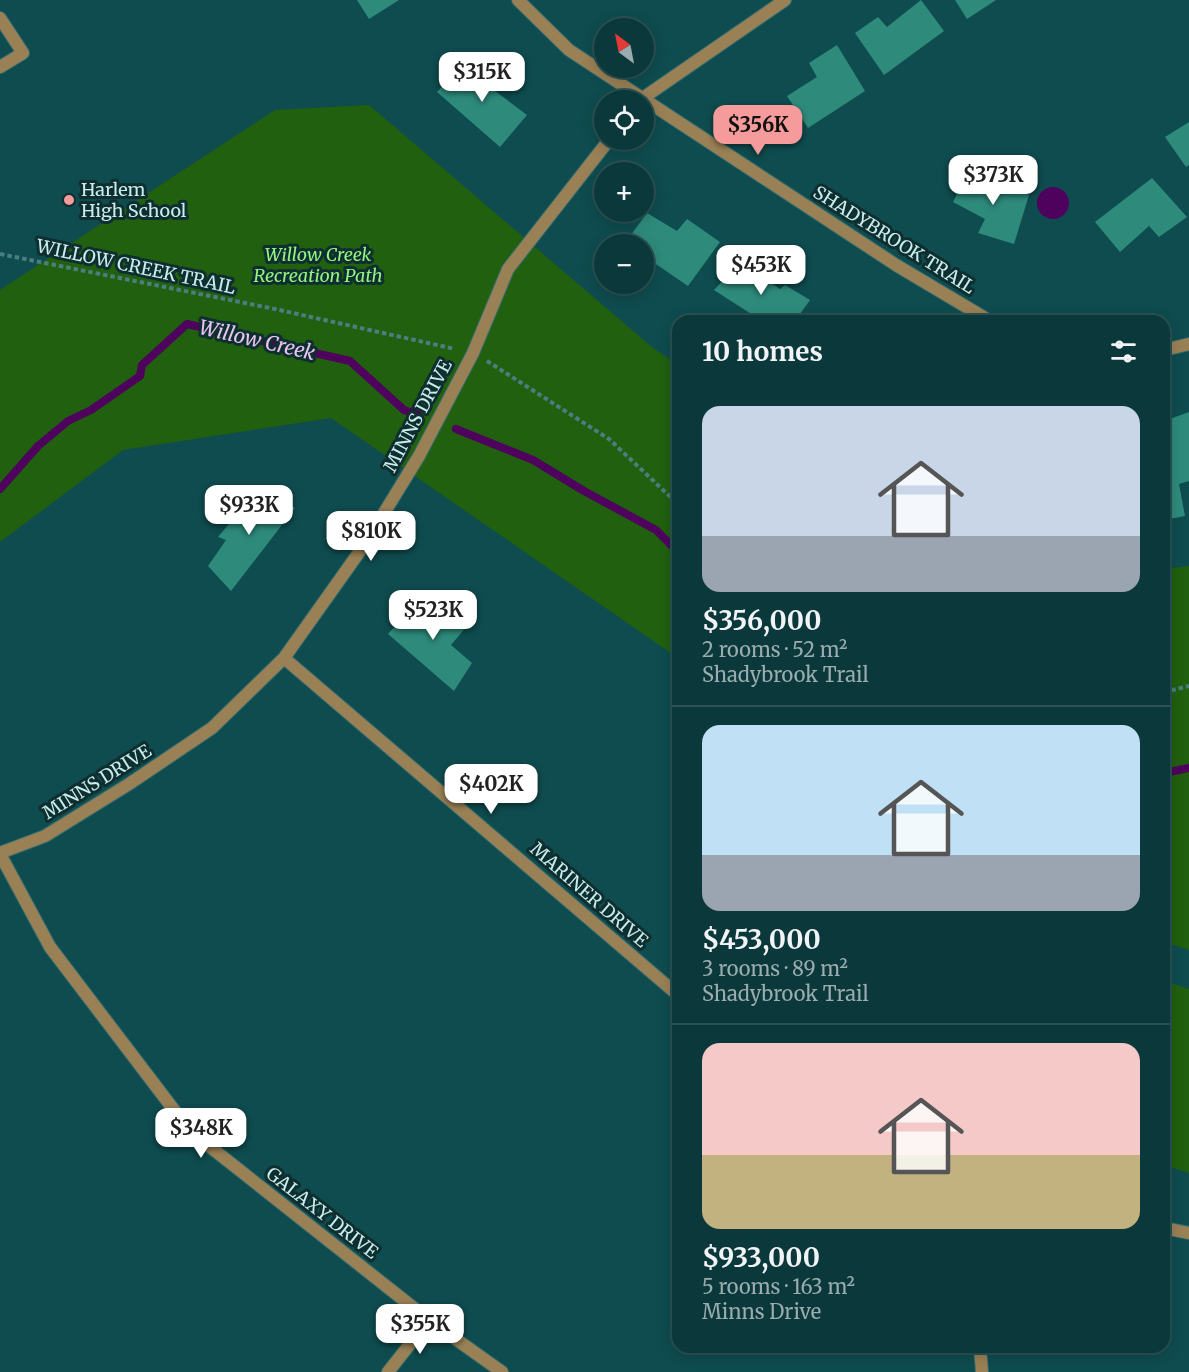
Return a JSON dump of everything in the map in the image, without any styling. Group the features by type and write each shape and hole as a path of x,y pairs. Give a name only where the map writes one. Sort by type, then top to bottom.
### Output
{"street":[{"name":"SHADYBROOK TRAIL","path":"518,0 569,50 628,90"},
{"path":"654,90 785,0"},
{"path":"0,18 23,53 0,67"},
{"name":"SHADYBROOK TRAIL","path":"654,107 896,265 980,315"},
{"name":"MINNS DRIVE","path":"0,853 45,836 212,729 284,658 366,544 419,456 472,353 508,268 601,150"},
{"path":"1170,349 1189,344"},
{"name":"MARINER DRIVE","path":"284,658 672,990"},
{"name":"GALAXY DRIVE","path":"0,853 50,946 190,1131 429,1320 502,1372"},
{"path":"1170,1229 1189,1233"},
{"path":"388,1372 429,1320"},
{"path":"980,1353 982,1372"}],"path":[{"name":"WILLOW CREEK TRAIL","path":"0,254 264,307 472,353 609,439 672,498"},
{"path":"1170,691 1189,686"}],"green space":[{"name":"Willow Creek Recreation Path","path":"369,105 653,348 672,361 672,654 331,418 123,450 0,542 0,290 275,110"},
{"path":"1189,566 1189,950 1170,944 1170,568"},
{"path":"1170,983 1189,989 1189,1173 1170,1167"}],"shaded area":[{"path":"1053,187 1064,192 1069,203 1064,214 1053,219 1042,214 1037,203 1042,192"}],"building":[{"path":"357,0 399,0 369,19"},
{"path":"921,0 944,31 884,75 855,33 878,17 887,27"},
{"path":"955,0 996,0 967,19"},
{"path":"837,45 865,91 808,128 787,96 817,77 809,63"},
{"path":"468,58 492,77 486,84 527,115 500,147 437,92"},
{"path":"1189,122 1189,165 1186,167 1165,137"},
{"path":"970,170 1029,195 1014,244 978,233 985,219 953,202"},
{"path":"1152,178 1187,217 1159,237 1149,226 1120,252 1095,222"},
{"path":"654,217 677,231 687,219 720,242 688,286 654,263 654,234 632,234 640,222 654,222"},
{"path":"740,262 780,289 785,285 810,300 799,315 753,315 714,290"},
{"path":"1189,412 1189,481 1179,484 1185,516 1170,519 1170,419"},
{"path":"261,486 295,508 231,591 208,566 226,540 218,537"},
{"path":"422,597 467,626 451,645 472,663 454,691 388,634"}],"waterway":[{"name":"Willow Creek","path":"0,489 38,446 68,421 91,410 140,376 142,365 187,324 350,361 404,410 418,415"},
{"name":"Willow Creek","path":"456,429 533,460 656,530 672,546"},
{"name":"Willow Creek","path":"1170,772 1189,768"}],"place":[{"name":"Harlem High School","path":"69,200"}]}
